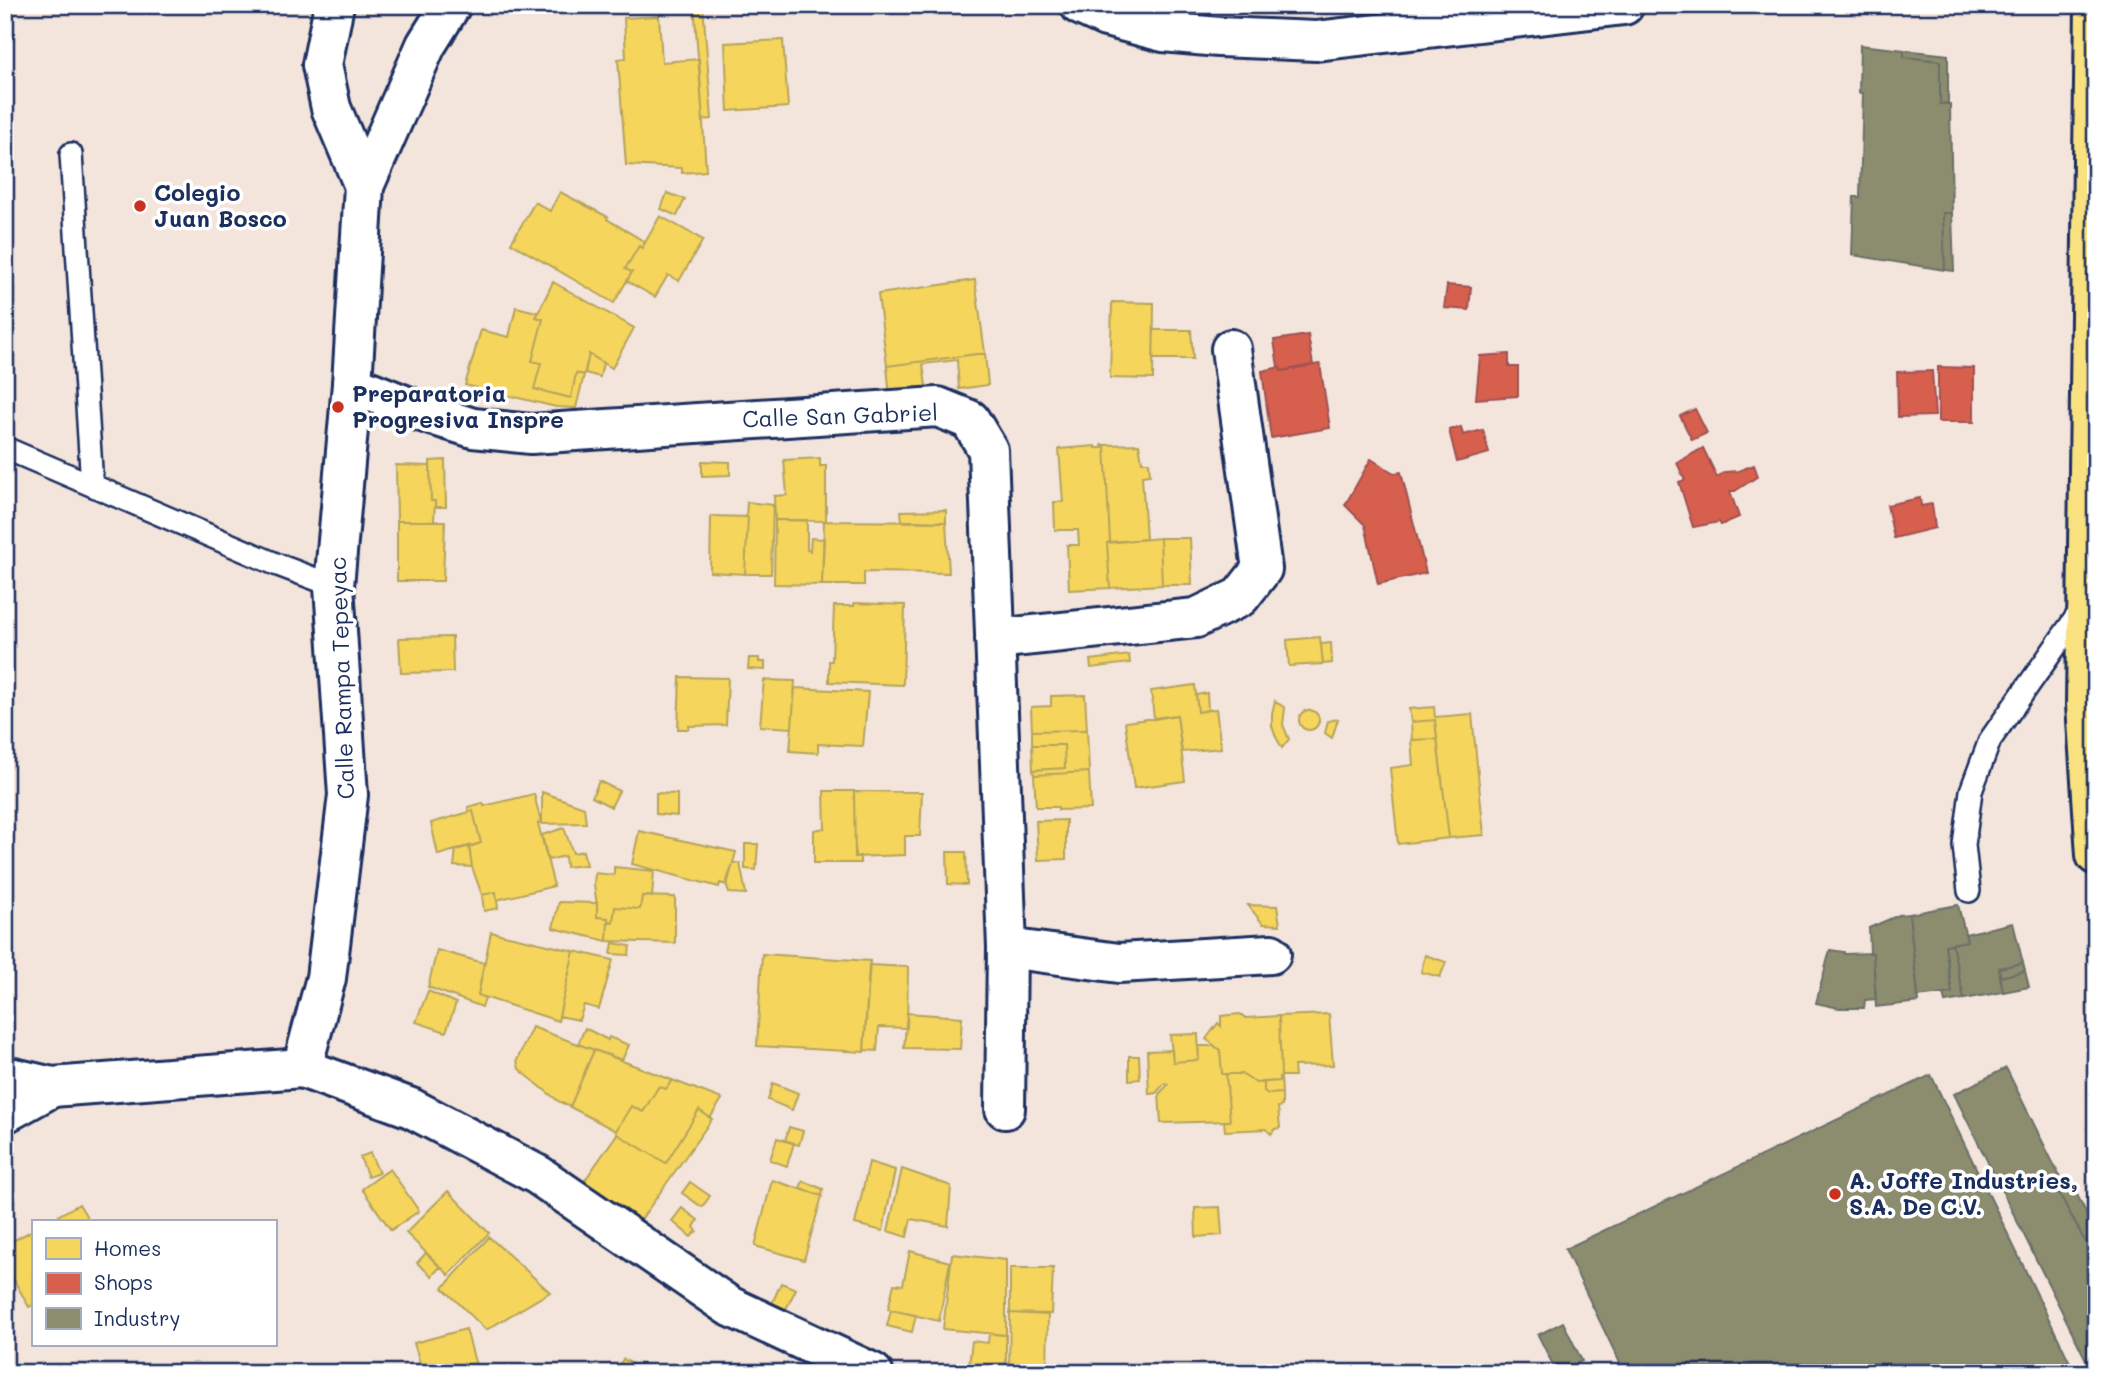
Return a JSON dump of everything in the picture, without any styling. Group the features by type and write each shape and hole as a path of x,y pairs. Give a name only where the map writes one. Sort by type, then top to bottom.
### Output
{"main road":[{"path":"2095,5 2086,705 2096,855"}],"street":[{"path":"334,5 322,65 331,108 364,186"},
{"name":"Calle Rampa Tepeyac","path":"302,1068 326,978 348,795 334,586 352,384 364,186 426,45 451,5"},
{"path":"1080,5 1105,17 1163,32 1316,41 1624,5"},
{"path":"995,639 1196,618 1240,597 1262,569 1231,349"},
{"name":"Calle San Gabriel","path":"352,384 419,411 473,428 530,434 937,407 970,420 988,450 1007,948 1005,1110"},
{"path":"1007,948 1119,963 1271,954"},
{"path":"5,1076 52,1087 302,1068 411,1108 538,1175 729,1306 873,1373"},
{"path":"5,1113 52,1087"}],"lane":[{"path":"71,154 92,485"},
{"path":"5,448 278,565 334,586"},
{"path":"1969,891 1964,845 1971,791 1990,740 2087,601"}],"building: Homes":[{"path":"694,5 703,5 712,119 703,120"},
{"path":"659,16 662,62 699,59 706,171 682,173 682,168 626,165 618,59 626,58 624,18"},
{"path":"783,40 788,107 728,111 725,43"},
{"path":"560,192 608,217 607,219 645,242 642,248 639,246 625,269 632,272 614,303 511,243 535,202 550,211"},
{"path":"667,193 685,199 677,216 661,209"},
{"path":"660,216 703,240 679,281 668,275 655,297 627,281 632,272 625,269 639,246 642,248"},
{"path":"975,280 985,353 887,366 878,294"},
{"path":"553,282 634,328 612,368 589,354 584,375 576,373 571,398 534,389 541,363 532,361 543,319 536,317"},
{"path":"1112,302 1154,303 1153,379 1110,378"},
{"path":"516,307 537,312 536,317 543,319 532,361 541,363 534,389 571,398 576,373 584,375 576,408 556,407 465,385 481,330 509,337"},
{"path":"1154,330 1191,330 1193,359 1153,359"},
{"path":"985,353 988,385 959,389 957,360 923,364 927,393 890,398 887,366"},
{"path":"589,354 603,363 600,377 585,373"},
{"path":"1139,444 1142,462 1149,462 1150,475 1142,476 1146,539 1110,542 1105,445"},
{"path":"1102,445 1105,445 1110,588 1069,590 1067,545 1079,545 1078,530 1055,530 1054,502 1063,502 1059,449 1096,446 1103,448"},
{"path":"820,458 820,466 826,466 826,521 775,520 774,496 787,495 784,460"},
{"path":"445,460 446,507 435,507 435,501 431,501 430,461"},
{"path":"702,461 730,462 730,475 702,476"},
{"path":"396,465 430,466 431,501 435,501 434,521 397,521"},
{"path":"747,502 773,505 771,574 745,574"},
{"path":"946,510 946,522 902,521 901,511"},
{"path":"711,516 748,517 745,574 710,572"},
{"path":"775,520 807,520 807,550 810,551 811,538 824,539 822,585 774,584"},
{"path":"397,521 445,521 443,581 397,581"},
{"path":"824,521 946,522 949,573 864,572 864,585 822,585"},
{"path":"1160,538 1162,585 1110,588 1107,543"},
{"path":"1160,538 1190,538 1192,585 1162,585"},
{"path":"854,603 905,605 903,685 829,682 834,606 854,606"},
{"path":"452,637 453,672 401,673 399,638"},
{"path":"1320,637 1323,664 1289,666 1287,640"},
{"path":"1331,643 1332,663 1323,664 1321,644"},
{"path":"1129,655 1130,663 1091,668 1090,660"},
{"path":"749,658 759,658 759,662 765,662 765,670 748,669"},
{"path":"680,677 728,678 726,725 678,729"},
{"path":"764,680 795,681 792,728 760,726"},
{"path":"1195,685 1198,712 1216,709 1221,748 1182,752 1177,715 1154,719 1151,691"},
{"path":"795,688 868,692 863,746 818,744 818,753 790,751"},
{"path":"1207,693 1208,710 1198,712 1196,695"},
{"path":"1085,695 1087,730 1032,731 1031,707 1051,706 1051,696"},
{"path":"1275,701 1285,708 1283,725 1289,739 1282,748 1272,726"},
{"path":"1434,707 1435,717 1472,714 1484,835 1449,838 1435,720 1411,722 1409,709"},
{"path":"1309,710 1316,713 1319,720 1316,727 1309,730 1302,727 1299,720 1302,713"},
{"path":"1177,715 1185,781 1134,788 1125,722"},
{"path":"1338,719 1332,738 1325,733 1328,721"},
{"path":"1435,720 1437,739 1412,740 1411,722"},
{"path":"1087,730 1089,772 1034,775 1033,770 1065,768 1064,745 1032,745 1032,731"},
{"path":"1437,739 1449,838 1398,844 1390,768 1413,765 1411,740"},
{"path":"1032,745 1064,745 1065,768 1033,770"},
{"path":"1089,772 1091,809 1058,810 1058,807 1036,807 1034,775"},
{"path":"599,781 619,791 611,807 592,797"},
{"path":"824,791 854,791 855,857 860,856 860,863 814,863 814,830 825,828"},
{"path":"854,791 922,792 920,836 905,836 905,855 855,857"},
{"path":"542,792 584,807 586,823 542,824"},
{"path":"656,793 677,794 677,816 656,814"},
{"path":"534,794 541,822 538,823 554,886 497,900 496,892 482,895 472,867 469,847 481,843 473,811 469,812 468,807 483,803 484,806"},
{"path":"473,811 481,843 438,855 431,823"},
{"path":"1066,820 1066,859 1038,860 1036,821"},
{"path":"564,828 573,853 583,851 586,865 566,867 565,856 548,860 542,835"},
{"path":"639,831 736,852 727,885 720,883 719,887 632,864"},
{"path":"745,844 758,844 756,870 745,869"},
{"path":"469,846 472,867 454,866 456,849"},
{"path":"947,852 966,852 967,885 948,884"},
{"path":"733,863 740,863 746,894 729,893 726,884"},
{"path":"614,867 654,871 652,897 642,896 640,909 615,907 613,922 608,921 608,918 597,917 594,885 595,873 614,875"},
{"path":"496,892 498,908 484,911 482,895"},
{"path":"642,896 675,897 675,943 607,941 608,921 613,922 615,907 640,909"},
{"path":"559,902 597,903 597,917 608,918 607,941 553,928"},
{"path":"1248,905 1277,906 1280,925 1263,924"},
{"path":"491,932 574,951 558,1021 478,995"},
{"path":"613,943 630,946 629,955 611,954"},
{"path":"437,950 484,963 478,995 485,998 482,1007 428,987"},
{"path":"574,951 613,960 599,1009 584,1005 579,1020 559,1016"},
{"path":"762,954 870,961 864,1052 757,1046"},
{"path":"1425,955 1446,962 1440,977 1421,972"},
{"path":"869,965 908,967 907,1028 879,1027 877,1051 864,1050"},
{"path":"428,991 456,1003 446,1032 416,1022"},
{"path":"907,1013 962,1017 960,1049 904,1048"},
{"path":"1240,1014 1246,1018 1279,1016 1279,1081 1256,1083 1241,1074 1222,1074 1220,1050 1206,1039 1218,1023 1221,1026 1221,1016"},
{"path":"1329,1014 1333,1065 1294,1066 1295,1076 1281,1076 1279,1016"},
{"path":"532,1027 594,1050 570,1107 558,1101 519,1069 517,1060"},
{"path":"585,1028 608,1040 609,1037 629,1045 622,1060 578,1044"},
{"path":"1198,1034 1199,1060 1173,1062 1170,1035"},
{"path":"1198,1046 1214,1046 1220,1050 1222,1074 1226,1074 1230,1121 1161,1123 1159,1094 1168,1085 1165,1083 1156,1093 1149,1094 1147,1051 1172,1050 1173,1062 1199,1060"},
{"path":"594,1050 672,1080 666,1089 659,1086 643,1112 631,1106 616,1131 570,1107"},
{"path":"1129,1056 1139,1056 1140,1079 1129,1080"},
{"path":"1226,1074 1241,1074 1256,1083 1264,1082 1264,1091 1268,1094 1282,1093 1282,1106 1278,1107 1280,1128 1271,1134 1266,1129 1225,1131 1224,1121 1230,1121"},
{"path":"1281,1076 1282,1093 1268,1094 1264,1091 1264,1082 1279,1081"},
{"path":"672,1080 722,1099 710,1118 699,1110 666,1163 616,1131 631,1106 643,1112 659,1086 666,1089"},
{"path":"773,1083 798,1093 792,1110 768,1100"},
{"path":"699,1110 712,1119 640,1221 583,1183 617,1134 666,1163"},
{"path":"789,1127 803,1131 799,1145 785,1141"},
{"path":"777,1138 794,1143 787,1166 770,1160"},
{"path":"370,1153 379,1173 368,1177 360,1157"},
{"path":"869,1162 895,1170 883,1231 855,1224"},
{"path":"390,1169 419,1211 391,1230 362,1189"},
{"path":"902,1169 951,1186 948,1226 911,1219 907,1237 888,1231"},
{"path":"772,1180 822,1196 804,1260 755,1246"},
{"path":"803,1181 823,1189 822,1196 800,1188"},
{"path":"690,1182 710,1196 702,1207 682,1193"},
{"path":"448,1191 489,1233 449,1275 406,1233"},
{"path":"79,1204 89,1220 51,1220"},
{"path":"1220,1207 1222,1235 1196,1237 1195,1208"},
{"path":"682,1208 698,1220 694,1227 697,1231 691,1237 672,1221"},
{"path":"32,1231 32,1306 29,1307 5,1264 5,1245"},
{"path":"489,1237 550,1292 486,1330 443,1288"},
{"path":"910,1251 950,1262 939,1321 888,1309 894,1284 903,1285"},
{"path":"426,1253 440,1267 432,1276 417,1263"},
{"path":"952,1254 1006,1260 1006,1335 943,1329"},
{"path":"1010,1268 1053,1268 1051,1314 1010,1313"},
{"path":"781,1283 796,1289 784,1313 770,1308"},
{"path":"891,1310 916,1315 912,1332 887,1326"},
{"path":"1010,1313 1048,1315 1047,1373 1009,1373"},
{"path":"466,1329 478,1373 423,1373 414,1343"},
{"path":"989,1334 1006,1335 1006,1373 968,1373 972,1341 988,1343"},
{"path":"623,1359 650,1373 615,1373"}],"building: Shops":[{"path":"1447,285 1471,287 1469,310 1444,308"},
{"path":"1308,335 1313,365 1281,371 1274,340"},
{"path":"1509,354 1509,367 1518,367 1518,396 1476,399 1480,356"},
{"path":"1320,364 1330,428 1271,438 1262,371 1280,367 1281,371"},
{"path":"1938,367 1974,368 1974,422 1938,422"},
{"path":"1932,371 1935,416 1898,417 1897,372"},
{"path":"1695,409 1707,433 1692,440 1680,416"},
{"path":"1461,427 1463,435 1483,430 1489,453 1457,462 1449,430"},
{"path":"1703,448 1717,477 1725,472 1754,465 1758,476 1735,491 1730,491 1739,517 1721,525 1719,522 1693,527 1679,482 1685,480 1677,463"},
{"path":"1371,459 1394,473 1401,472 1426,573 1378,584 1365,525 1345,505"},
{"path":"1920,498 1921,506 1932,504 1935,528 1894,538 1887,505"}],"building: Industry":[{"path":"1860,45 1904,50 1904,57 1940,61 1940,104 1950,104 1952,213 1943,213 1945,270 1852,255 1854,197 1860,197 1863,93 1859,93"},
{"path":"1904,50 1948,55 1948,103 1940,104 1940,61 1904,57"},
{"path":"1943,213 1952,213 1954,271 1945,270"},
{"path":"1958,905 1967,941 1945,945 1952,993 1918,997 1909,914"},
{"path":"1909,914 1919,1002 1876,1007 1869,928 1899,915"},
{"path":"2013,923 2023,963 1999,968 2003,992 1964,999 1952,944 1967,941 1965,934"},
{"path":"1952,944 1964,999 1945,1002 1943,994 1952,993 1945,945"},
{"path":"1830,950 1844,954 1873,953 1876,999 1865,1000 1864,1008 1839,1008 1816,1003"},
{"path":"2023,963 2025,971 2000,977 1999,968"},
{"path":"2025,971 2029,987 2003,992 2000,977"},
{"path":"2006,1068 2066,1189 2059,1193 2086,1243 2091,1240 2096,1248 2096,1370 2092,1372 1954,1094"},
{"name":"A. Joffe Industries, S.A. De C.V.","path":"1931,1075 2075,1373 1611,1373 1622,1367 1565,1249"},
{"path":"2072,1185 2096,1232 2096,1237 2086,1243 2059,1193"},
{"path":"1563,1322 1582,1361 1557,1373 1538,1335"}],"place":[{"name":"Colegio Juan Bosco","path":"140,206"},
{"name":"Preparatoria Progresiva Inspre","path":"338,407"},
{"name":"A. Joffe Industries, S.A. De C.V.","path":"1835,1194"}]}
